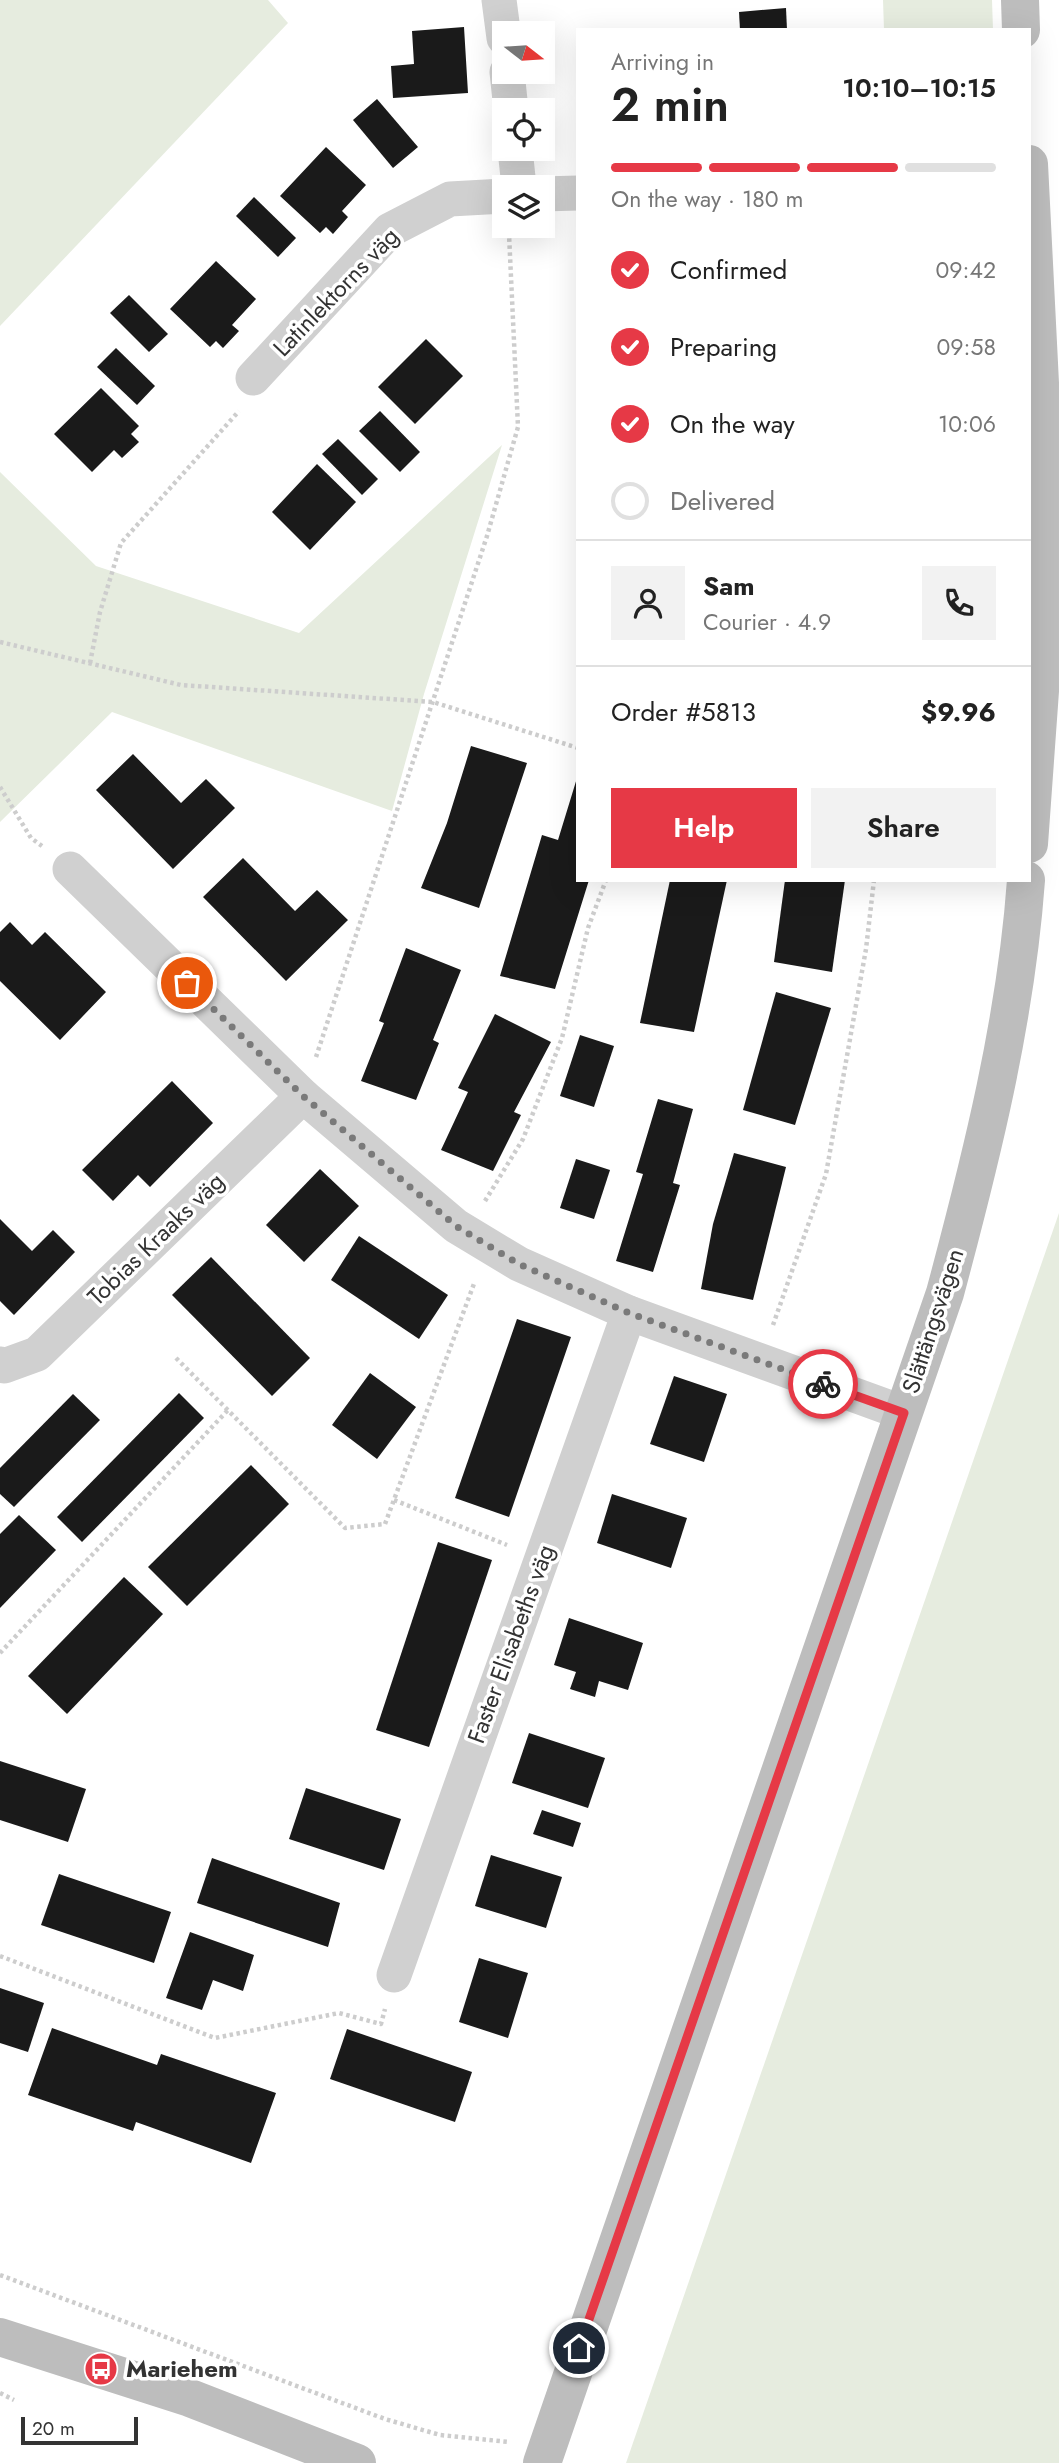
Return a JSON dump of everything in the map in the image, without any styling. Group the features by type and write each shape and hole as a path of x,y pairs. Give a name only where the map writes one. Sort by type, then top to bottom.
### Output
{"street":[{"path":"499,0 502,21"},
{"path":"1020,0 1021,28"},
{"path":"555,194 576,193"},
{"name":"Latinlektorns väg","path":"253,378 390,230 450,199 492,197"},
{"path":"1031,211 1043,443 1044,649 1031,818"},
{"path":"70,869 303,1096 456,1226 519,1264 629,1313 759,1363 904,1413"},
{"name":"Slättängsvägen","path":"544,2457 587,2323 944,1293 973,1188 1003,1045 1026,882"},
{"name":"Tobias Kraaks väg","path":"0,1364 4,1366 37,1354 303,1096"},
{"name":"Faster Elisabeths väg","path":"394,1975 629,1313"},
{"path":"0,2337 190,2398 357,2463"}],"path":[{"path":"303,1096 430,702 487,536 518,427 510,238"},
{"path":"90,663 100,612 121,543 237,416 253,378"},
{"path":"0,642 181,685 430,702 576,747"},
{"path":"0,787 31,838 70,869"},
{"path":"456,1226 488,1199 523,1139 562,1038 587,928 605,882"},
{"path":"759,1363 826,1174 866,949 874,882"},
{"path":"176,1358 345,1528 385,1524 488,1246"},
{"path":"0,1653 229,1410"},
{"path":"394,1500 542,1558"},
{"path":"0,1956 215,2038 339,2013 381,2024 394,1975"},
{"path":"0,2276 386,2419 440,2435 490,2438 544,2457"},
{"path":"0,2393 14,2400"}],"shaded area":[{"path":"0,0 268,0 288,23 0,326"},
{"path":"883,0 992,0 993,28 884,28"},
{"path":"502,445 424,694 392,811 112,712 0,822 0,472 96,566 299,633"},
{"path":"1059,1213 1059,2463 626,2463"}],"building":[{"path":"786,8 787,28 740,28 739,12"},
{"path":"464,27 468,93 393,98 391,66 414,64 412,31"},
{"path":"377,99 418,147 393,168 353,120"},
{"path":"326,147 366,185 342,211 348,217 333,234 326,227 320,233 280,196"},
{"path":"254,197 296,238 278,257 236,216"},
{"path":"216,261 256,299 232,325 239,331 223,348 216,341 210,347 170,309"},
{"path":"129,295 168,334 149,352 110,313"},
{"path":"426,339 463,376 415,424 378,387"},
{"path":"116,348 155,386 137,405 97,367"},
{"path":"101,388 139,426 131,434 139,442 122,458 114,450 92,472 54,434"},
{"path":"380,411 420,452 400,472 359,431"},
{"path":"338,439 378,479 362,495 322,454"},
{"path":"317,464 356,502 310,550 272,512"},
{"path":"471,746 527,763 479,908 421,888 447,823"},
{"path":"133,754 181,803 206,779 235,808 173,869 96,790"},
{"path":"576,781 576,882 588,882 555,989 500,976 542,835 558,840"},
{"path":"243,858 295,911 317,890 348,920 286,981 203,897"},
{"path":"670,882 727,882 694,1032 640,1023"},
{"path":"785,882 845,882 832,972 774,962"},
{"path":"10,922 32,945 45,932 106,992 60,1040 0,981 0,932"},
{"path":"406,948 461,970 433,1040 439,1043 416,1100 361,1081 384,1023 379,1021"},
{"path":"776,992 831,1008 795,1125 743,1110"},
{"path":"495,1014 551,1042 514,1112 521,1115 493,1171 441,1150 468,1092 458,1088"},
{"path":"580,1035 614,1046 594,1107 560,1096"},
{"path":"172,1081 213,1123 150,1187 138,1175 113,1201 82,1170"},
{"path":"658,1099 693,1109 673,1183 680,1185 653,1272 616,1261 643,1174 636,1172"},
{"path":"734,1153 786,1167 753,1300 701,1289 713,1224"},
{"path":"576,1159 610,1170 594,1219 560,1208"},
{"path":"320,1169 359,1206 304,1262 266,1225"},
{"path":"0,1219 32,1251 53,1230 75,1252 14,1315 0,1301"},
{"path":"359,1236 448,1295 419,1339 331,1280"},
{"path":"211,1257 310,1358 272,1396 172,1295"},
{"path":"517,1319 571,1337 509,1517 455,1498"},
{"path":"370,1373 416,1407 377,1459 332,1425"},
{"path":"674,1376 727,1394 704,1462 650,1444"},
{"path":"179,1393 204,1418 82,1542 57,1517"},
{"path":"73,1394 100,1420 14,1507 0,1494 0,1468"},
{"path":"251,1465 289,1504 187,1606 148,1567"},
{"path":"612,1494 687,1518 671,1568 597,1543"},
{"path":"19,1515 56,1550 0,1608 0,1534"},
{"path":"438,1542 492,1560 429,1747 376,1730"},
{"path":"124,1577 163,1614 67,1714 28,1676"},
{"path":"569,1618 643,1643 628,1690 599,1681 595,1697 570,1689 576,1672 554,1665"},
{"path":"529,1733 605,1758 588,1808 512,1783"},
{"path":"0,1761 86,1789 68,1842 0,1820"},
{"path":"306,1788 401,1819 384,1870 289,1839"},
{"path":"542,1810 581,1823 573,1847 533,1834"},
{"path":"491,1855 562,1877 546,1928 475,1906"},
{"path":"212,1858 340,1903 328,1947 197,1903"},
{"path":"59,1874 171,1912 154,1963 41,1925"},
{"path":"190,1932 254,1955 243,1991 213,1980 202,2010 166,1998"},
{"path":"479,1958 528,1973 508,2038 459,2022"},
{"path":"0,1988 44,2003 28,2052 0,2043"},
{"path":"52,2028 157,2065 161,2054 276,2093 251,2163 136,2122 133,2131 28,2095"},
{"path":"347,2029 472,2072 455,2122 330,2079"}],"way so far":[{"path":"187,983 303,1096 456,1226 519,1264 629,1313 759,1363 823,1384"}],"place":[{"name":"Mariehem","path":"101,2369"}],"route":[{"path":"579,2348 904,1413 823,1384"}]}
